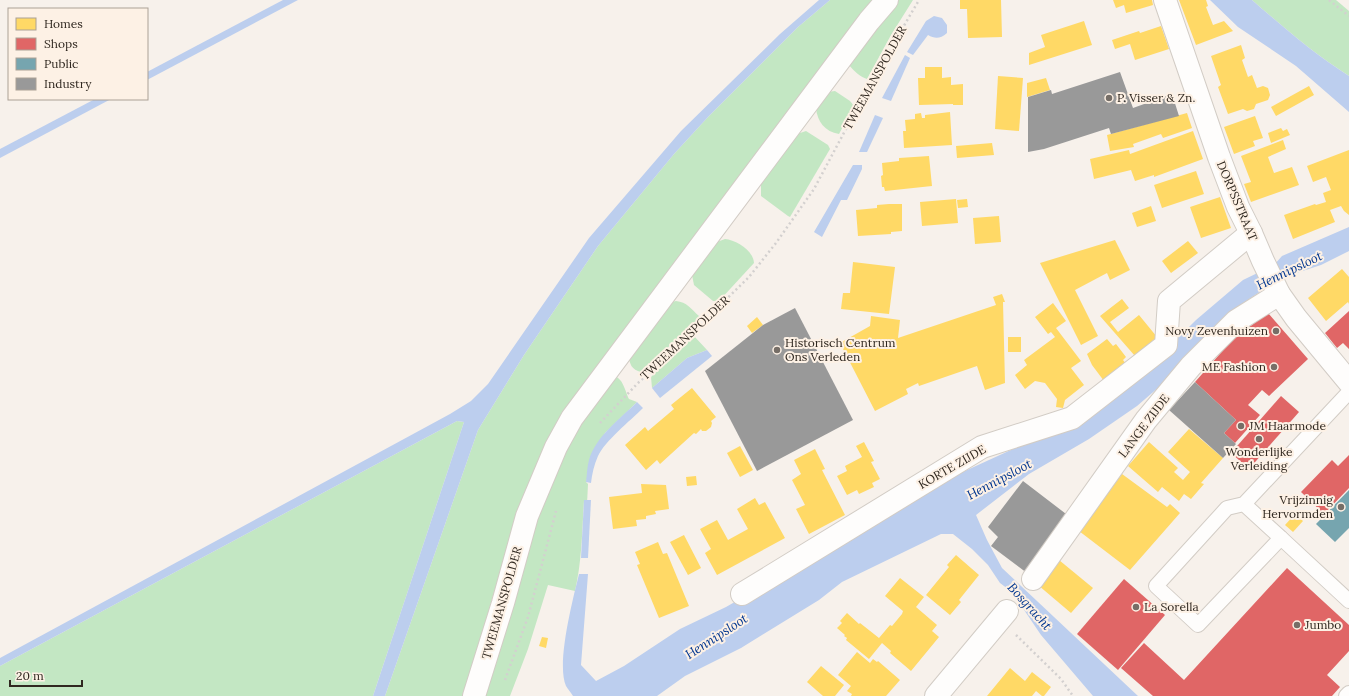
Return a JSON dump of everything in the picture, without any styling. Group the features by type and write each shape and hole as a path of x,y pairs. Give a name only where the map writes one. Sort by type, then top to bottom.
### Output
{"street":[{"name":"TWEEMANSPOLDER","path":"474,696 503,604 527,516 556,447 572,418 864,27 887,0"},
{"name":"DORPSSTRAAT","path":"1165,0 1219,157 1238,207 1263,262 1279,294 1314,342 1349,382"},
{"name":"KORTE ZIJDE","path":"742,594 982,447 1072,418 1166,345 1169,302 1251,233"},
{"name":"LANGE ZIJDE","path":"1033,579 1146,420 1191,366 1236,322 1279,294"},
{"path":"936,696 1004,616"}],"lane":[{"path":"1281,538 1198,625 1156,586 1227,508 1244,504 1349,392"},
{"path":"1244,504 1349,601"},
{"path":"1346,696 1349,692"}],"path":[{"name":"TWEEMANSPOLDER","path":"598,425 636,384 749,277 776,243 814,189 871,82 919,0"},
{"path":"1329,0 1349,16"},
{"path":"505,682 528,616 558,504"},
{"path":"1004,616 1061,679 1072,696"}],"green space":[{"path":"830,0 874,0 526,490 518,509 464,696 385,696 478,430 524,355 598,246 674,154 708,117 798,27"},
{"path":"899,0 913,0 891,35 867,79 864,78 857,74 849,65"},
{"path":"1252,0 1336,0 1349,11 1349,76 1311,49"},
{"path":"835,91 850,101 854,106 839,134 830,131 823,125 818,117 816,108 828,92"},
{"path":"806,131 828,145 830,149 790,217 761,196 761,183 797,134"},
{"path":"725,239 734,241 743,246 751,254 754,263 719,301 713,301 694,285 692,275 717,242"},
{"path":"676,301 689,306 699,316 699,319 641,372 635,370 630,364 629,355 668,303"},
{"path":"694,336 707,350 687,358 652,388 651,377"},
{"path":"613,376 619,379 629,399 637,402 605,433 586,482 588,484 587,504 584,501 580,557 575,591 548,585 528,649 510,696 485,696 531,533 566,447"},
{"path":"457,421 464,422 373,696 0,696 0,666"}],"water":[{"path":"283,0 298,0 148,79 148,71"},
{"path":"819,0 830,0 798,27 708,117 674,154 598,246 524,355 478,430 385,696 373,696 464,422 457,421 0,666 0,658 450,414 471,401 488,384 589,238 681,131 780,34"},
{"path":"1210,0 1252,0 1311,49 1349,76 1349,112 1296,66 1238,27"},
{"path":"934,16 942,18 947,25 947,33 938,38 928,35 913,55 907,52 926,21"},
{"path":"905,55 910,58 891,101 882,98"},
{"path":"93,100 109,100 0,158 0,149"},
{"path":"875,115 883,118 867,152 859,152"},
{"path":"853,165 862,165 862,169 847,200 841,200 822,237 814,232"},
{"path":"1349,227 1349,251 1321,265 1281,278 1237,307 1209,332 1159,387 1137,406 1089,439 1029,474 976,515 1002,568 1138,696 1093,696 1041,635 1012,592 1000,583 988,565 972,549 953,534 941,534 842,582 819,600 741,648 685,676 657,696 573,696 566,686 563,676 564,647 566,631 579,574 588,574 581,665 596,681 624,666 680,629 726,607 856,533 943,481 1037,438 1170,346 1196,320 1243,280 1274,265 1282,256"},
{"path":"707,350 712,356 660,398 652,388 687,358"},
{"path":"637,402 643,408 618,431 601,450 593,470 591,483 586,482 589,460 597,443 609,428"},
{"path":"584,500 591,500 588,558 581,558"}],"building: Homes":[{"path":"960,0 1001,0 1002,37 968,38 967,9 960,9"},
{"path":"1113,0 1152,0 1153,5 1126,13 1124,5 1116,8"},
{"path":"1179,0 1206,0 1208,6 1206,7 1213,25 1224,21 1233,31 1196,45"},
{"path":"1084,21 1092,45 1029,65 1029,53 1045,47 1041,35"},
{"path":"1161,26 1169,49 1135,60 1130,44 1115,49 1112,40 1139,31 1140,33"},
{"path":"1241,45 1245,58 1242,60 1248,77 1252,75 1257,88 1263,86 1268,88 1270,95 1268,100 1256,104 1254,109 1247,111 1243,109 1228,114 1218,87 1221,85 1211,56"},
{"path":"925,67 942,67 942,78 951,77 951,85 963,84 963,105 919,105 918,78 925,78"},
{"path":"998,76 1023,78 1019,131 995,129"},
{"path":"1046,78 1050,90 1027,97 1027,83"},
{"path":"1309,86 1314,95 1276,116 1271,107"},
{"path":"950,112 952,145 904,148 903,131 906,131 905,120 915,119 915,114 921,113 922,118 925,118 925,115"},
{"path":"1187,113 1192,128 1163,138 1161,134 1133,144 1134,147 1110,151 1107,135"},
{"path":"1255,116 1263,138 1253,141 1255,146 1234,154 1224,127"},
{"path":"1281,128 1283,131 1287,129 1290,135 1271,143 1268,133"},
{"path":"1193,131 1203,159 1154,177 1154,175 1135,181 1131,170 1094,179 1090,159 1129,150 1130,154"},
{"path":"1283,140 1286,149 1268,157 1274,173 1292,167 1299,185 1251,202 1244,184 1251,182 1241,156"},
{"path":"992,143 994,155 957,158 956,146"},
{"path":"1349,150 1349,215 1341,206 1330,210 1335,222 1293,239 1284,215 1315,204 1326,202 1323,193 1331,190 1326,177 1313,182 1307,166"},
{"path":"929,156 932,186 885,191 884,187 882,187 882,163 899,161 899,158"},
{"path":"1196,171 1204,194 1162,208 1154,185"},
{"path":"1220,197 1231,228 1201,238 1190,207"},
{"path":"956,199 958,223 922,226 920,202"},
{"path":"967,199 968,207 958,208 957,200"},
{"path":"902,204 902,231 891,232 891,234 858,236 856,210 877,208 877,205"},
{"path":"1151,206 1156,221 1137,227 1132,213"},
{"path":"999,216 1001,242 975,244 973,218"},
{"path":"1115,240 1130,270 1110,280 1107,273 1075,290 1098,336 1081,345 1040,263"},
{"path":"1188,241 1198,253 1171,273 1162,261"},
{"path":"853,262 895,267 889,314 841,309 843,293 850,293"},
{"path":"1342,269 1349,277 1349,304 1348,302 1326,321 1308,298"},
{"path":"1002,294 1005,302 1003,302 1005,383 985,390 977,366 919,386 918,383 906,389 908,394 875,411 840,343 870,326 871,316 900,320 898,338 996,305 993,297"},
{"path":"1122,299 1129,308 1110,322 1118,332 1139,315 1157,337 1135,356 1100,316"},
{"path":"1053,303 1066,321 1056,328 1081,361 1071,368 1084,385 1065,400 1063,408 1056,407 1057,399 1045,383 1035,381 1025,389 1015,375 1027,365 1024,360 1055,337 1051,332 1048,334 1035,317"},
{"path":"757,317 763,325 752,333 747,326"},
{"path":"1008,337 1021,337 1021,352 1008,352"},
{"path":"1107,339 1113,346 1116,344 1126,357 1123,360 1126,364 1104,381 1092,365 1087,354"},
{"path":"692,388 716,417 711,421 711,427 706,431 702,431 701,429 696,434 694,433 660,464 657,460 646,470 625,445 645,427 648,431 674,409 671,405"},
{"path":"1189,429 1223,458 1201,483 1204,484 1191,499 1184,494 1179,501 1162,487 1158,492 1128,466 1149,442 1178,468 1174,472 1183,480 1190,472 1168,452"},
{"path":"864,442 874,461 871,462 880,479 872,483 874,487 859,494 857,490 847,495 837,476 847,471 845,466 862,457 856,446"},
{"path":"740,446 753,470 740,477 727,453"},
{"path":"815,449 825,469 822,470 845,515 809,534 796,509 805,505 792,480 801,474 794,460"},
{"path":"1122,474 1167,507 1170,504 1180,513 1130,570 1079,531"},
{"path":"696,476 697,485 687,486 686,477"},
{"path":"641,484 666,485 669,509 655,511 656,514 646,516 646,519 636,520 637,526 613,529 609,497 642,493"},
{"path":"755,498 759,505 765,502 785,538 717,575 705,553 711,549 700,529 717,520 728,540 748,529 737,509"},
{"path":"1295,514 1303,521 1293,532 1285,525"},
{"path":"684,535 701,568 688,575 670,542"},
{"path":"658,542 663,554 667,553 689,606 659,618 637,565 640,564 635,552"},
{"path":"956,555 979,575 959,600 961,602 950,615 926,595 949,567 947,565"},
{"path":"1059,560 1093,588 1071,613 1038,585"},
{"path":"900,578 924,597 916,607 937,625 932,631 939,637 911,671 890,653 891,651 882,643 869,659 846,640 847,638 844,636 845,635 837,628 842,623 840,621 847,613 859,624 860,623 879,638 902,614 903,611 885,596"},
{"path":"542,637 548,638 546,648 539,646"},
{"path":"857,652 870,663 873,659 877,662 878,661 900,680 886,696 851,696 852,694 847,691 851,686 838,675"},
{"path":"821,666 844,685 835,696 823,696 807,682"},
{"path":"1010,668 1025,681 1032,672 1051,687 1044,696 1036,691 1032,696 987,696"}],"building: Shops":[{"path":"1349,311 1349,349 1343,343 1337,348 1325,333"},
{"path":"1268,313 1308,359 1269,396 1262,390 1248,405 1260,415 1235,443 1224,433 1236,420 1195,382 1233,339"},
{"path":"1281,396 1299,412 1249,469 1231,453"},
{"path":"1349,455 1349,488 1324,514 1301,492 1332,460 1338,466"},
{"path":"1287,568 1349,625 1349,651 1327,675 1340,687 1332,696 1153,696 1121,668 1144,643 1184,680"},
{"path":"1124,579 1165,615 1118,670 1077,634"}],"building: Public":[{"name":"Vrijzinnig Hervormden","path":"1349,490 1349,528 1335,542 1316,524"}],"building: Industry":[{"path":"1120,72 1133,108 1172,94 1179,116 1111,134 1109,128 1044,149 1028,152 1028,97 1051,90 1052,94"},
{"path":"795,308 853,420 757,471 705,371 763,325"},
{"path":"1195,382 1236,420 1224,433 1236,444 1223,458 1169,410"},
{"path":"1023,481 1070,517 1027,573 991,546 998,537 988,527"}],"place":[{"name":"P. Visser & Zn.","path":"1109,98"},
{"name":"Novy Zevenhuizen","path":"1276,331"},
{"name":"Historisch Centrum Ons Verleden","path":"777,350"},
{"name":"ME Fashion","path":"1274,367"},
{"name":"JM Haarmode","path":"1241,426"},
{"name":"Wonderlijke Verleiding","path":"1259,439"},
{"name":"Vrijzinnig Hervormden","path":"1341,507"},
{"name":"La Sorella","path":"1136,607"},
{"name":"Jumbo","path":"1297,625"}],"water label":[{"name":"Hennipsloot","path":"1289,270"},
{"name":"Hennipsloot","path":"999,479"},
{"name":"Bosgracht","path":"1030,606"},
{"name":"Hennipsloot","path":"716,636"}]}
